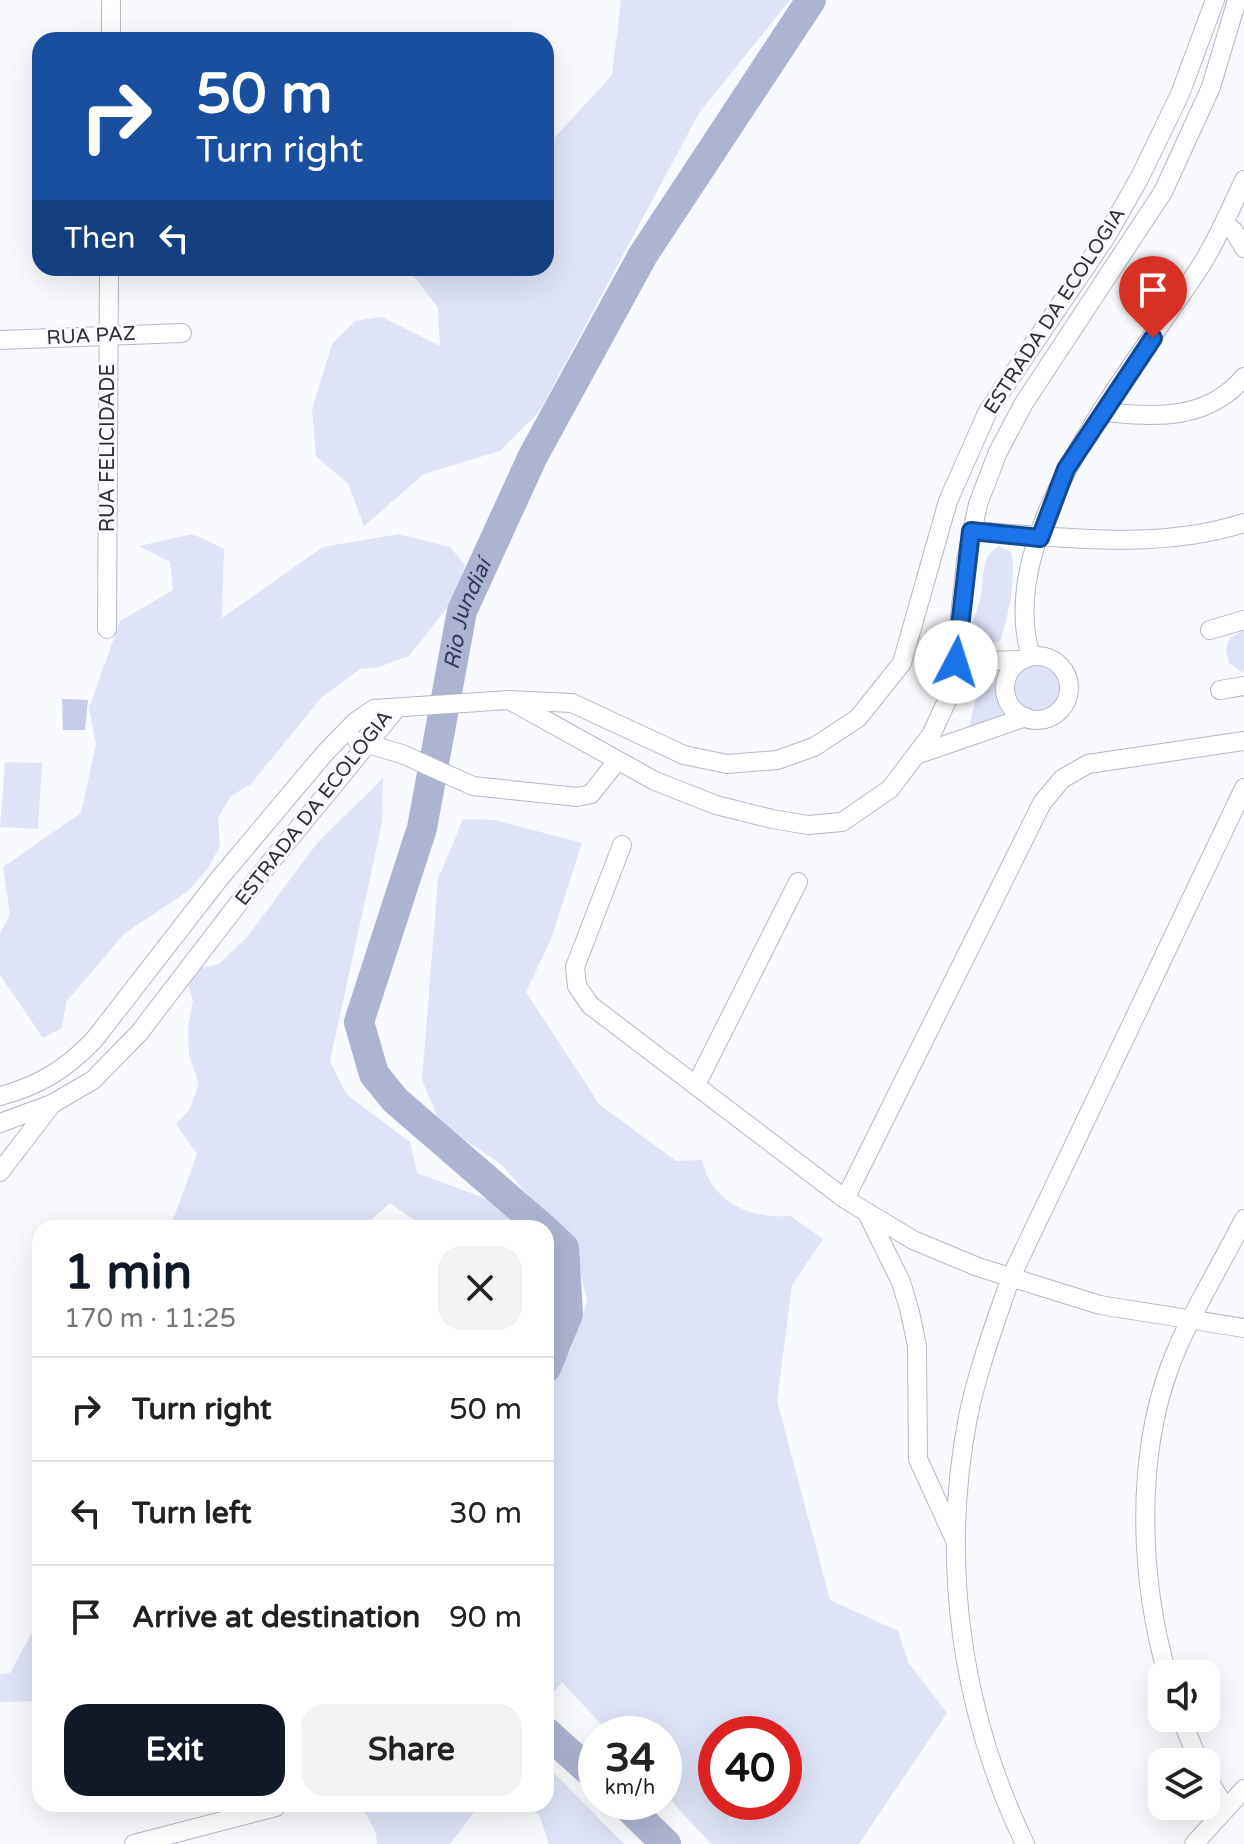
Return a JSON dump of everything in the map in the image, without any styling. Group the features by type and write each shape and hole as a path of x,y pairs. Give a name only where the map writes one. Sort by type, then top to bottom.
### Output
{"street":[{"path":"111,0 111,32"},
{"name":"ESTRADA DA ECOLOGIA","path":"509,700 572,703 684,755 727,764 777,760 814,747 858,718 902,663 948,501 988,411 1106,237 1140,177 1180,94 1215,0"},
{"name":"ESTRADA DA ECOLOGIA","path":"509,700 617,761 716,805 808,825 842,822 890,789 919,754 943,713 952,690 971,531 987,478 1010,427 1142,228 1183,154 1211,87 1237,0"},
{"path":"1027,658 1023,604 1029,570 1066,469 1225,224 1244,180"},
{"path":"1225,224 1244,248"},
{"name":"RUA FELICIDADE","path":"107,629 109,276"},
{"name":"RUA PAZ","path":"0,340 182,333"},
{"path":"1104,412 1151,417 1198,411 1233,390 1244,377"},
{"path":"971,531 1118,541 1184,537 1244,523"},
{"path":"1210,630 1244,620"},
{"path":"1026,717 1012,706 1006,690 1010,672 1027,658"},
{"path":"919,754 1026,717 1052,716 1065,703 1069,685 1056,662 1027,658 956,662"},
{"path":"1220,690 1244,686"},
{"path":"397,708 509,700"},
{"name":"ESTRADA DA ECOLOGIA","path":"0,1096 33,1088 72,1063 94,1040 219,879 340,737 374,709 397,708"},
{"name":"ESTRADA DA ECOLOGIA","path":"0,1123 52,1104 93,1080 139,1033 365,744 397,708"},
{"path":"340,737 402,754 473,786 577,797 591,794 617,761"},
{"path":"845,1199 1042,803 1054,786 1088,764 1243,743"},
{"path":"1025,1844 988,1753 969,1682 958,1606 955,1541 969,1416 988,1342 1011,1277 1244,788"},
{"path":"622,845 578,958 577,986 590,1005 845,1199 945,1254 1100,1305 1244,1328"},
{"path":"696,1085 798,882"},
{"path":"0,1172 52,1104"},
{"path":"867,1213 901,1282 910,1312 917,1346 918,1459 955,1541"},
{"path":"1164,1660 1151,1596 1147,1531 1149,1480 1170,1366 1244,1219"},
{"path":"1194,1844 1244,1789"},
{"path":"1220,1799 1226,1809"},
{"path":"134,1844 257,1812"}],"shaded area":[{"path":"621,0 790,0 699,113 539,412 500,451 424,474 364,526 348,484 316,456 312,409 332,344 355,321 382,317 440,346 438,307 413,276 554,276 554,138 612,75"},
{"path":"193,534 224,549 222,618 323,547 399,534 450,547 465,565 454,599 409,656 376,668 360,669 321,698 251,784 231,796 218,818 220,846 208,868 188,891 124,934 66,1002 62,1028 43,1038 0,975 0,934 10,914 3,867 81,813 96,744 89,708 120,621 173,590 170,562 139,546"},
{"path":"999,546 1011,552 1012,585 1000,641 989,645 971,633 986,562"},
{"path":"1244,630 1244,673 1229,663 1226,650 1229,639"},
{"path":"1038,665 1054,672 1061,688 1054,704 1038,711 1022,704 1015,688 1022,672"},
{"path":"994,669 997,696 1005,717 969,728 976,697 975,675"},
{"path":"5,762 42,763 38,829 0,827"},
{"path":"383,778 382,823 330,1061 346,1094 410,1142 417,1173 490,1200 514,1220 414,1220 390,1203 371,1220 173,1220 197,1154 176,1124 190,1109 199,1083 189,1056 188,1028 193,1000 184,972 219,964 247,937 318,842"},
{"path":"463,819 495,820 582,843 551,939 526,992 599,1104 676,1161 702,1160 715,1188 736,1206 762,1215 791,1216 823,1239 792,1285 777,1401 830,1600 898,1631 908,1662 947,1713 859,1844 711,1844 682,1813 682,1716 593,1716 562,1682 554,1692 554,1311 569,1355 587,1302 576,1250 554,1225 554,1220 550,1220 501,1164 440,1123 422,1080 438,879"},
{"path":"32,1633 32,1701 0,1702 0,1674 10,1673"},
{"path":"554,1773 578,1797 578,1820 600,1820 624,1844 549,1844 536,1812 554,1812"},
{"path":"366,1812 474,1812 450,1844 377,1844 376,1833"}],"building":[{"path":"62,699 88,700 85,730 63,730"}],"waterway":[{"name":"Rio Jundiaí","path":"534,1220 395,1100 374,1074 359,1022 422,828 462,611 533,456 643,255 811,0"},
{"name":"Rio Jundiaí","path":"554,1239 564,1248 568,1314 554,1348"},
{"name":"Rio Jundiaí","path":"554,1739 578,1761"},
{"name":"Rio Jundiaí","path":"641,1820 666,1844"}],"route":[{"path":"956,662 971,531 1040,538 1046,515 1066,469 1153,338"}]}
